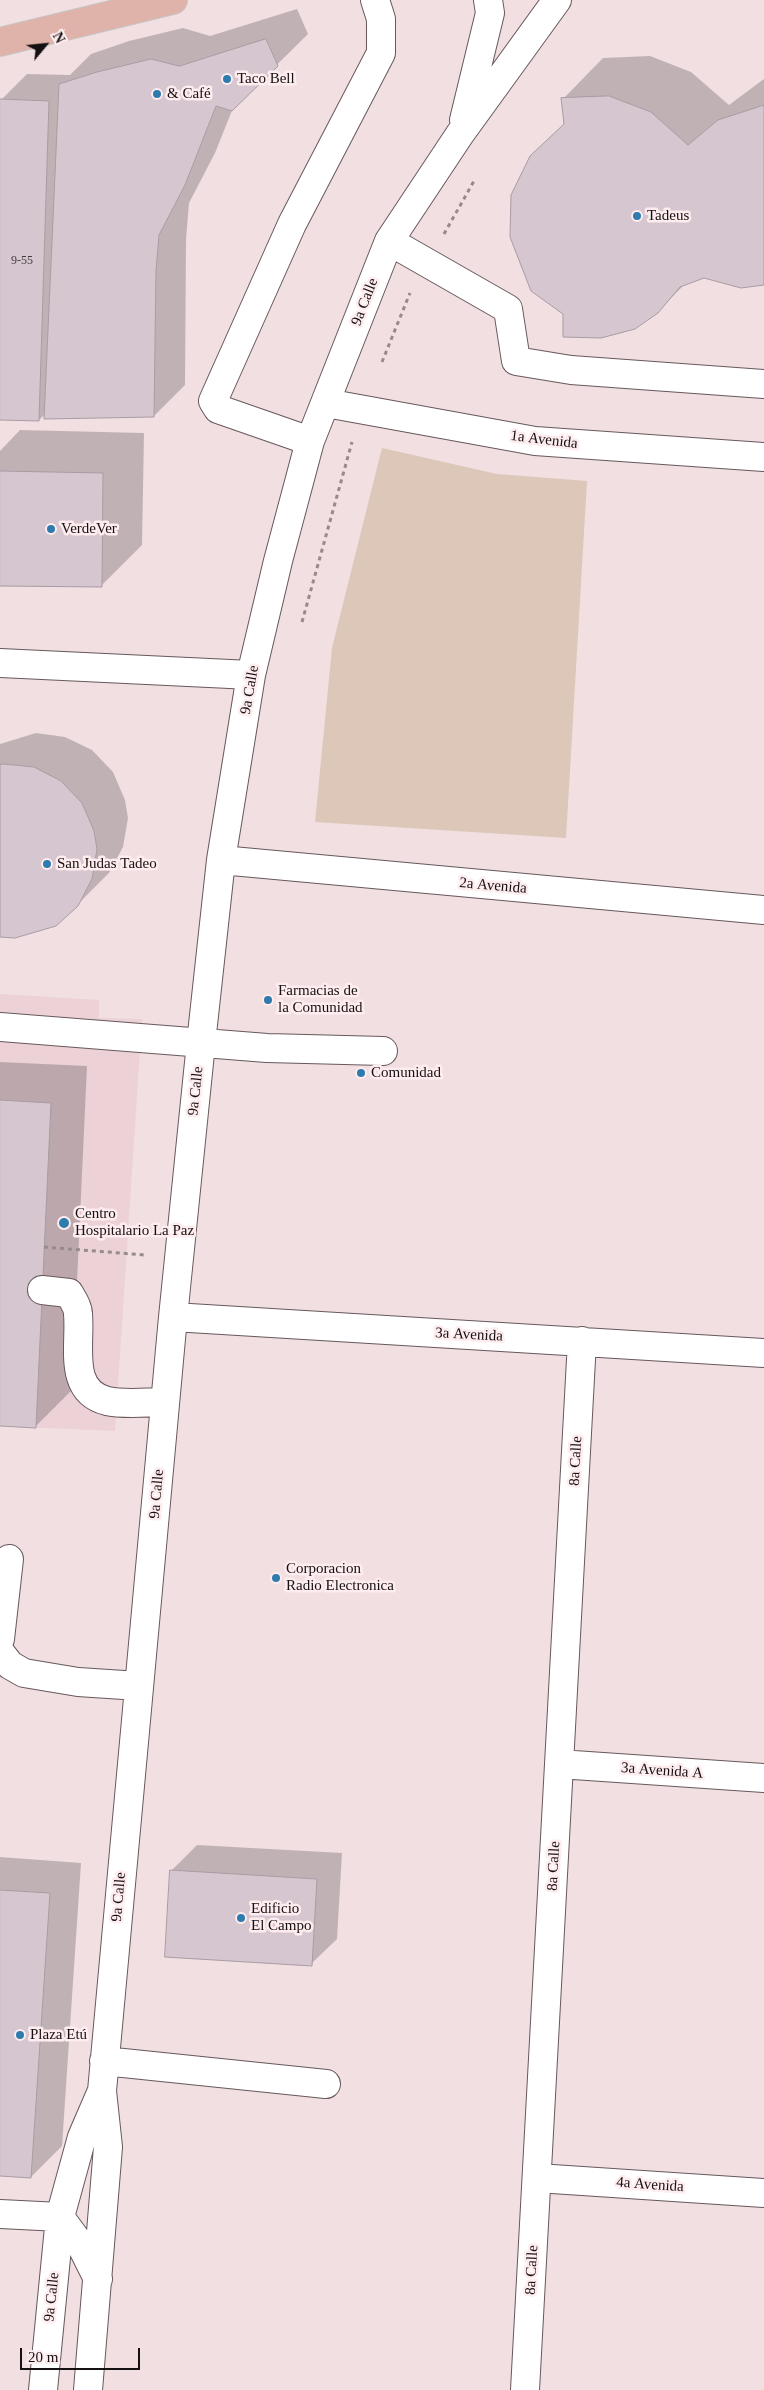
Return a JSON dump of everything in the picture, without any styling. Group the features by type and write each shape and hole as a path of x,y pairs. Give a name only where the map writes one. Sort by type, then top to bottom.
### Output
{"main road":[{"path":"0,42 173,0"}],"street":[{"path":"310,441 218,409 213,401 292,224 381,53 381,19 375,0"},
{"name":"9a Calle","path":"460,134 490,14 488,0"},
{"name":"9a Calle","path":"88,2390 108,2147 102,2091 104,2061 173,1317 221,860 251,675 278,561 310,441 389,242 460,134 557,0"},
{"path":"389,242 508,309 516,361 571,370 764,384"},
{"name":"1a Avenida","path":"326,402 535,441 764,457"},
{"path":"0,663 251,675"},
{"name":"2a Avenida","path":"221,860 764,910"},
{"path":"0,1027 267,1048 384,1051"},
{"path":"42,1290 69,1293 74,1302 78,1313 78,1371 86,1387 95,1396 110,1401 165,1402"},
{"name":"3a Avenida","path":"173,1317 764,1353"},
{"name":"8a Calle","path":"525,2390 582,1341"},
{"path":"0,1639 9,1559"},
{"path":"0,1652 10,1665 24,1674 78,1682 139,1686"},
{"name":"3a Avenida A","path":"560,1764 764,1778"},
{"path":"104,2061 326,2084"},
{"name":"9a Calle","path":"43,2390 60,2218 82,2137 102,2091"},
{"name":"4a Avenida","path":"537,2178 764,2193"},
{"path":"0,2214 60,2218 82,2247 98,2279"}],"path":[{"path":"300,629 344,466 363,409 410,293 474,180"},
{"path":"44,1247 135,1254"}],"shaded area":[{"path":"382,448 497,474 587,481 566,838 315,822 332,648"},
{"name":"Centro Hospitalario La Paz","path":"0,994 99,1000 99,1018 142,1019 115,1431 0,1426"}],"building":[{"path":"266,39 278,66 232,111 216,106 185,185 159,235 156,271 154,417 44,419 59,84 97,72 151,59 179,66"},
{"name":"Tadeus","path":"609,96 651,112 688,145 718,120 764,105 764,285 741,288 704,278 680,287 658,313 635,329 601,338 563,337 563,314 531,291 510,237 511,195 530,156 564,124 561,98"},
{"path":"0,99 49,101 39,421 0,420"},
{"name":"VerdeVer","path":"0,471 103,473 102,587 0,586"},
{"name":"San Judas Tadeo","path":"0,765 34,767 61,781 82,803 94,831 97,849 92,879 78,906 56,926 15,938 0,937"},
{"path":"0,1100 51,1103 36,1428 0,1426"},
{"name":"Edificio El Campo","path":"170,1870 317,1879 312,1966 165,1957"},
{"name":"Plaza Etú","path":"0,1890 50,1893 31,2178 0,2176"}],"place":[{"name":"Taco Bell","path":"227,79"},
{"name":"& Café","path":"157,94"},
{"name":"Tadeus","path":"637,216"},
{"name":"VerdeVer","path":"51,529"},
{"name":"San Judas Tadeo","path":"47,864"},
{"name":"Farmacias de la Comunidad","path":"268,1000"},
{"name":"Comunidad","path":"361,1073"},
{"name":"Centro Hospitalario La Paz","path":"64,1223"},
{"name":"Corporacion Radio Electronica","path":"276,1578"},
{"name":"Edificio El Campo","path":"241,1918"},
{"name":"Plaza Etú","path":"20,2035"}]}
